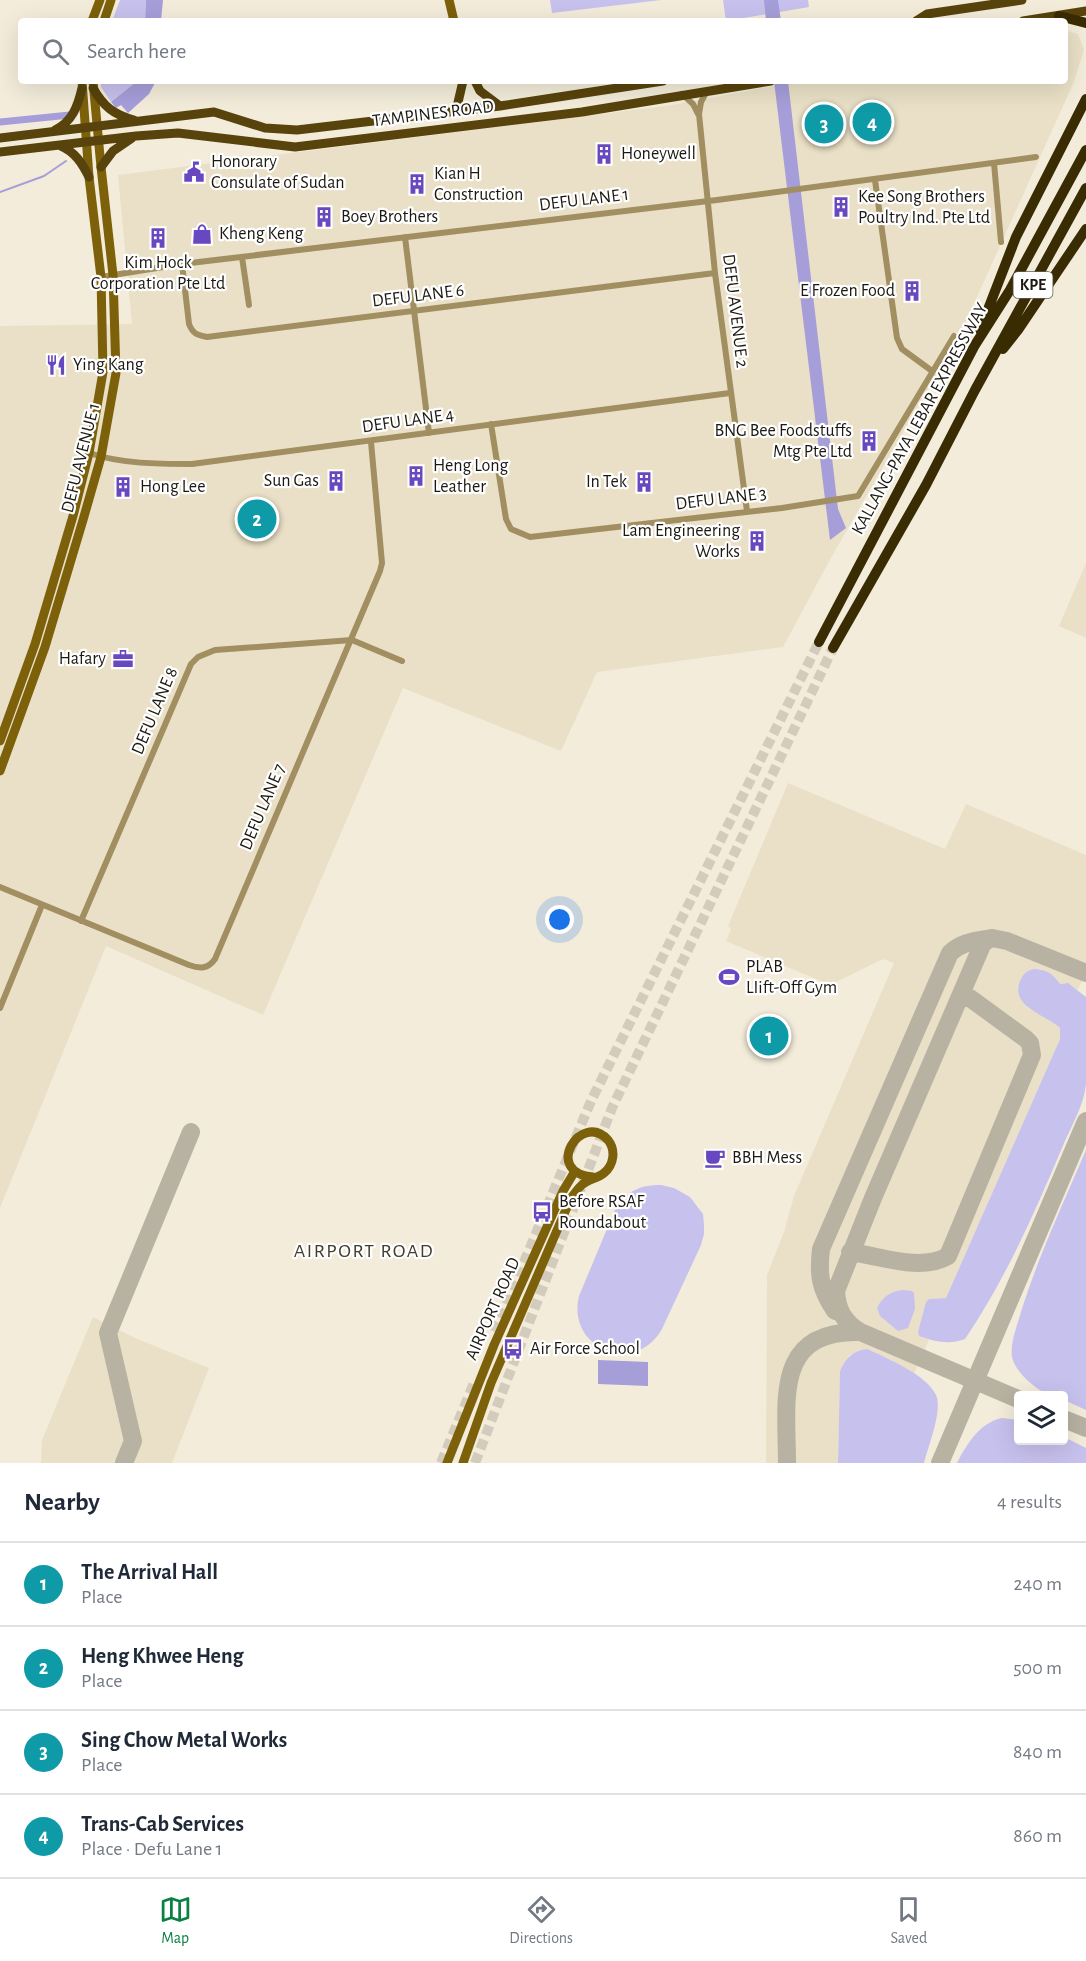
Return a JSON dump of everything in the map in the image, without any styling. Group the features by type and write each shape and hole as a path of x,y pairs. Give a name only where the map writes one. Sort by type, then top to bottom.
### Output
{"highway":[{"path":"1059,16 1067,18"},
{"path":"1068,18 1086,23"},
{"path":"975,345 1016,237 1086,99"},
{"name":"KALLANG-PAYA LEBAR EXPRESSWAY","path":"819,642 975,345 1010,290 1086,150"},
{"name":"KALLANG-PAYA LEBAR EXPRESSWAY","path":"833,648 926,485 984,373 1084,192"},
{"path":"984,373 1018,330 1086,229"}],"main road":[{"path":"93,18 99,0"},
{"path":"105,18 111,0"},
{"path":"448,0 453,18"},
{"path":"454,0 458,18"},
{"path":"921,18 927,14 1022,0"},
{"path":"1045,18 1086,11"},
{"path":"935,18 940,12"},
{"path":"456,111 462,84"},
{"path":"476,84 480,91 500,106"},
{"name":"TAMPINES ROAD","path":"0,138 214,112 265,128 297,130 500,106 643,84"},
{"name":"TAMPINES ROAD","path":"0,152 136,136 195,134 295,147 582,112 752,84"},
{"path":"82,85 86,142"},
{"path":"50,132 63,126 70,118 78,104 82,85"},
{"path":"93,85 107,108 125,118 138,121"},
{"path":"93,85 98,141"},
{"path":"100,167 113,151 136,136"},
{"name":"DEFU AVENUE 1","path":"0,771 45,647 101,457 116,373 113,275 98,141"},
{"name":"DEFU AVENUE 1","path":"0,741 35,644 89,453 103,372 101,277 86,142"},
{"path":"58,145 67,148 78,158 89,177"},
{"name":"AIRPORT ROAD","path":"447,1463 494,1345 563,1191 575,1171 568,1160 569,1147 581,1135 597,1133 611,1146 613,1159 606,1171 581,1185 567,1207 495,1375 463,1463"},
{"path":"575,1171 583,1176 593,1177"}],"street":[{"name":"DEFU AVENUE 2","path":"708,90 701,102 699,114 707,201 747,512"},
{"path":"682,94 693,104 699,114"},
{"name":"DEFU LANE 1","path":"101,277 182,264 875,180 1036,157"},
{"path":"994,163 1001,242"},
{"path":"875,180 897,338 902,349 932,371"},
{"path":"405,237 429,433"},
{"path":"242,257 249,305"},
{"name":"DEFU LANE 6","path":"182,264 189,324 197,335 207,337 715,273"},
{"name":"DEFU LANE 3","path":"491,424 506,519 511,529 530,537 747,512 858,496 954,336"},
{"name":"DEFU LANE 4","path":"89,453 101,457 152,464 192,464 730,393"},
{"name":"DEFU LANE 7","path":"0,887 198,968 207,968 211,964 352,640 382,563 371,441"},
{"path":"352,640 402,661"},
{"name":"DEFU LANE 8","path":"81,921 191,664 198,657 215,650 352,640"},
{"path":"0,1008 42,905"}],"shaded area":[{"path":"120,0 146,0 145,18 113,18"},
{"path":"146,0 163,0 161,18 145,18"},
{"path":"550,0 661,0 552,13"},
{"path":"723,0 808,0 809,7 744,18 726,18"},
{"path":"764,0 778,0 781,18 766,18"},
{"path":"1068,31 1078,34 1084,50 1073,84 963,328 832,556 783,647 597,672 561,751 403,688 263,1015 106,946 0,1208 0,326 132,324 118,175 673,105 784,84 1068,84"},
{"path":"101,84 133,84 111,102"},
{"path":"133,84 154,84 149,94 128,113 121,105 116,108 111,102"},
{"path":"774,84 788,84 838,509 846,528 830,540"},
{"path":"1086,563 1086,638 1059,626"},
{"path":"788,783 945,849 966,804 1086,855 1086,972 1078,990 1066,983 1060,984 1049,973 1034,969 1027,1007 1060,1028 1060,1039 946,1298 929,1299 919,1336 929,1340 914,1374 867,1349 850,1355 844,1363 840,1371 838,1463 766,1463 767,1275 784,1232 794,1196 894,963 883,959 830,985 726,941 731,929 728,926"},
{"path":"1034,969 1049,973 1060,984 1068,983 1086,997 1086,1084 1083,1100 1018,1246 980,1317 965,1339 948,1342 931,1340 919,1336 918,1332 926,1302 929,1299 946,1298 1060,1039 1060,1028 1024,1004 1020,997 1018,990 1021,979 1027,972"},
{"path":"1086,1150 1086,1410 1068,1402 1068,1391 1041,1391 1017,1369 1012,1357 1016,1329 1051,1231"},
{"path":"661,1185 674,1188 690,1197 703,1214 704,1234 701,1245 662,1329 650,1343 636,1351 620,1353 606,1350 592,1342 583,1330 578,1314 579,1296 617,1205 636,1189"},
{"path":"904,1290 914,1293 915,1309 908,1328 898,1331 880,1316 877,1308 888,1295"},
{"path":"93,1317 135,1338 209,1368 172,1463 41,1463 42,1440"},
{"path":"867,1349 915,1374 936,1395 938,1410 924,1463 838,1463 840,1371 850,1356"},
{"path":"598,1360 648,1362 648,1386 598,1384"},
{"path":"1002,1418 1014,1420 1014,1445 1068,1445 1068,1439 1086,1448 1086,1463 957,1463 980,1429"}],"waterway":[{"path":"0,122 70,115"},
{"path":"0,192 44,176 66,161"}],"taxiway":[{"path":"835,1311 821,1282 821,1249 950,953 965,944 992,938"},
{"path":"860,1332 842,1315 836,1291 873,1198 983,943 992,938 1007,941 1086,973"},
{"path":"850,1252 913,1263 937,1261 948,1256 1032,1055 1030,1043 1026,1039 963,993"},
{"path":"940,1463 1086,1121"},
{"path":"124,1463 133,1441 108,1333 191,1132"},
{"path":"851,1328 1014,1397"},
{"path":"787,1463 787,1394 791,1374 799,1356 812,1343 832,1335 860,1332"},
{"path":"1068,1421 1086,1428"}],"tunnel":[{"path":"495,1332 591,1101 819,642"},
{"path":"475,1463 612,1108 833,648"},
{"path":"441,1463 474,1383"}],"place":[{"name":"Trans-Cab Services","path":"872,122"},
{"name":"Sing Chow Metal Works","path":"824,124"},
{"name":"Honeywell","path":"604,154"},
{"name":"Honorary Consulate of Sudan","path":"194,172"},
{"name":"Kian H Construction","path":"417,184"},
{"name":"Kee Song Brothers Poultry Ind. Pte Ltd","path":"841,207"},
{"name":"Boey Brothers","path":"324,217"},
{"name":"Kheng Keng","path":"202,234"},
{"name":"Kim Hock Corporation Pte Ltd","path":"158,238"},
{"name":"E Frozen Food","path":"912,291"},
{"name":"Ying Kang","path":"56,365"},
{"name":"BNG Bee Foodstuffs Mtg Pte Ltd","path":"869,441"},
{"name":"Heng Long Leather","path":"416,476"},
{"name":"Sun Gas","path":"336,481"},
{"name":"In Tek","path":"644,482"},
{"name":"Hong Lee","path":"123,487"},
{"name":"Heng Khwee Heng","path":"257,519"},
{"name":"Lam Engineering Works","path":"757,541"},
{"name":"Hafary","path":"123,659"},
{"name":"PLAB LIift-Off Gym","path":"729,977"},
{"name":"The Arrival Hall","path":"769,1036"},
{"name":"BBH Mess","path":"715,1158"},
{"name":"Before RSAF Roundabout","path":"542,1212"},
{"name":"Air Force School","path":"513,1349"}],"district":[{"name":"AIRPORT ROAD","path":"364,1251"}]}
